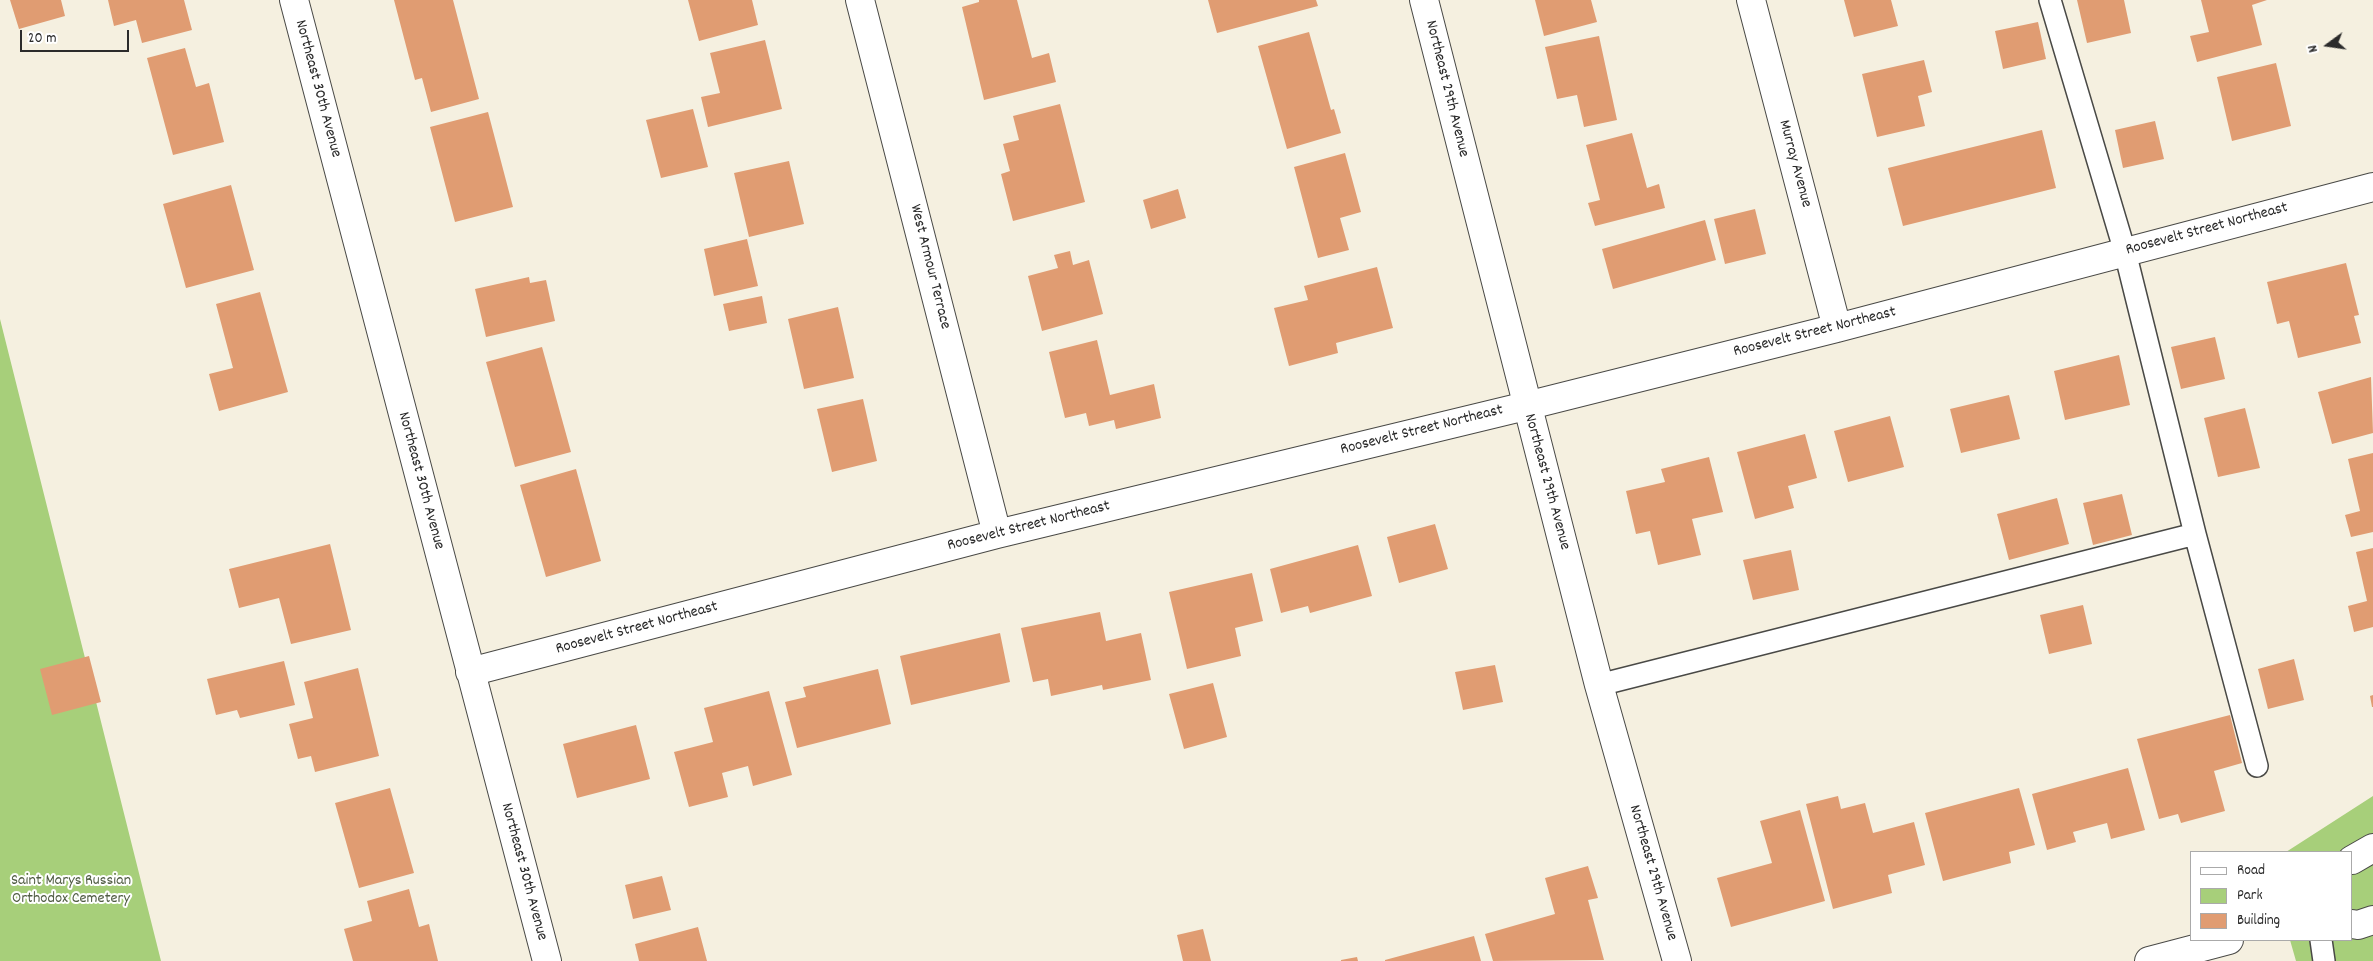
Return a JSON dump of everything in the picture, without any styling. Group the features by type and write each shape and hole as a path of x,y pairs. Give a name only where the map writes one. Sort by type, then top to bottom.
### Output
{"street":[{"name":"Northeast 30th Avenue","path":"294,0 547,961"},
{"name":"West Armour Terrace","path":"860,0 997,534"},
{"name":"Northeast 29th Avenue","path":"1424,0 1526,406 1599,685 1677,961"},
{"name":"Murray Avenue","path":"1751,0 1837,328"},
{"name":"Roosevelt Street Northeast","path":"470,672 997,534 1526,406 1837,328 2373,187"},
{"path":"2353,859 2373,848"},
{"path":"2353,924 2358,925 2373,920"},
{"path":"2149,961 2225,941"}],"lane":[{"path":"2050,0 2125,252 2195,534 2257,766"},
{"path":"1599,685 2195,534"},
{"path":"2321,941 2324,961"}],"green space":[{"name":"Saint Marys Russian Orthodox Cemetery","path":"0,319 161,961 0,961"},
{"path":"2373,796 2373,961 2296,961 2290,941 2353,941 2353,851 2288,851"}],"building":[{"path":"10,0 61,0 65,16 19,29"},
{"path":"108,0 184,0 192,30 142,43 136,20 114,26"},
{"path":"394,0 453,0 479,99 431,112 422,78 415,80"},
{"path":"688,0 752,0 758,25 699,41"},
{"path":"979,0 1017,0 1032,58 1049,53 1056,82 984,100 962,7 979,2"},
{"path":"1208,0 1316,0 1318,6 1217,33"},
{"path":"1535,0 1591,0 1597,22 1544,36"},
{"path":"1844,0 1891,0 1898,26 1854,37"},
{"path":"2077,0 2124,0 2131,33 2087,43"},
{"path":"2201,0 2267,0 2252,5 2262,45 2197,62 2190,36 2209,32"},
{"path":"2038,22 2046,59 2003,69 1995,31"},
{"path":"1309,32 1331,110 1334,109 1341,133 1287,149 1258,46"},
{"path":"1599,36 1617,120 1584,127 1577,95 1557,99 1545,47"},
{"path":"765,40 782,109 708,127 701,97 720,93 710,53"},
{"path":"185,48 196,87 209,83 224,142 173,155 147,58"},
{"path":"1924,60 1932,92 1918,96 1925,126 1877,137 1862,74"},
{"path":"2276,63 2291,126 2232,141 2217,77"},
{"path":"1060,104 1085,202 1013,221 1001,174 1010,171 1003,144 1019,140 1013,116"},
{"path":"693,109 708,167 661,178 646,120"},
{"path":"488,112 513,207 455,222 430,127"},
{"path":"2155,121 2164,159 2123,168 2115,130"},
{"path":"2042,130 2056,188 1903,226 1888,168"},
{"path":"1632,133 1647,188 1659,184 1665,208 1595,226 1588,203 1600,200 1586,145"},
{"path":"1345,153 1361,212 1340,218 1349,250 1318,258 1294,167"},
{"path":"789,161 804,224 749,237 734,173"},
{"path":"231,185 254,270 186,288 163,204"},
{"path":"1178,189 1186,218 1151,229 1143,200"},
{"path":"1755,209 1766,254 1725,264 1714,219"},
{"path":"1705,220 1716,260 1613,289 1602,249"},
{"path":"747,239 758,286 714,296 704,249"},
{"path":"1070,251 1073,265 1089,260 1103,314 1042,331 1028,276 1058,268 1054,255"},
{"path":"2346,263 2359,315 2354,316 2361,343 2298,358 2289,321 2277,324 2267,282"},
{"path":"1377,267 1393,328 1336,343 1338,353 1289,366 1274,308 1308,300 1304,286"},
{"path":"529,277 530,283 546,280 555,321 486,337 475,289"},
{"path":"260,292 288,392 219,411 209,374 233,368 216,304"},
{"path":"762,296 767,323 729,331 723,304"},
{"path":"838,307 854,378 804,389 788,319"},
{"path":"2215,337 2225,379 2181,389 2171,347"},
{"path":"1097,340 1110,395 1154,384 1161,418 1116,429 1114,420 1089,426 1086,413 1065,418 1049,352"},
{"path":"542,347 571,452 515,467 486,362"},
{"path":"2119,355 2130,405 2065,420 2054,371"},
{"path":"2371,377 2373,433 2332,444 2318,392"},
{"path":"2009,395 2020,439 1961,453 1950,409"},
{"path":"863,399 877,461 832,472 817,409"},
{"path":"2245,408 2260,468 2218,477 2204,418"},
{"path":"1890,416 1904,467 1848,482 1834,431"},
{"path":"1805,434 1817,478 1788,486 1794,508 1755,519 1737,452"},
{"path":"2373,453 2373,532 2351,537 2345,515 2360,511 2348,459"},
{"path":"1709,457 1723,512 1692,519 1701,555 1658,565 1650,531 1636,534 1626,491 1665,482 1661,469"},
{"path":"576,469 601,561 546,577 520,485"},
{"path":"2122,494 2132,535 2093,545 2083,503"},
{"path":"2057,498 2069,544 2009,560 1997,514"},
{"path":"1435,524 1448,569 1399,583 1387,537"},
{"path":"330,544 351,630 291,644 279,598 239,608 229,569"},
{"path":"1358,545 1372,596 1310,613 1308,606 1281,613 1270,569"},
{"path":"2373,548 2373,627 2354,632 2348,606 2367,601 2356,552"},
{"path":"1791,550 1799,590 1753,600 1743,560"},
{"path":"1252,573 1263,621 1235,628 1241,656 1187,669 1169,592"},
{"path":"2083,605 2092,644 2049,654 2040,615"},
{"path":"1100,612 1106,641 1141,633 1151,680 1103,690 1102,685 1051,696 1048,679 1033,682 1021,628"},
{"path":"1000,633 1010,682 911,705 900,656"},
{"path":"89,656 101,702 52,715 40,669"},
{"path":"2294,659 2304,700 2268,709 2258,669"},
{"path":"284,661 295,705 240,718 237,710 216,715 207,679"},
{"path":"1495,665 1503,702 1463,710 1455,672"},
{"path":"358,668 379,756 315,772 311,756 298,759 289,724 313,718 304,682"},
{"path":"878,669 891,724 797,748 785,702 806,697 803,687"},
{"path":"1213,683 1227,737 1184,749 1169,694"},
{"path":"769,691 792,775 753,786 748,766 722,773 728,797 689,807 674,752 713,742 704,708"},
{"path":"2373,695 2373,707 2372,707 2370,696"},
{"path":"2230,715 2242,763 2214,771 2225,811 2181,823 2178,814 2159,819 2137,739"},
{"path":"636,725 650,779 577,798 563,744"},
{"path":"2128,768 2145,830 2111,839 2107,823 2073,832 2076,842 2047,850 2032,794"},
{"path":"390,788 414,873 359,888 335,803"},
{"path":"2019,788 2035,845 2009,852 2011,863 1943,881 1925,813"},
{"path":"1838,796 1841,809 1865,803 1873,833 1914,822 1925,865 1888,875 1892,893 1833,909 1806,804"},
{"path":"1800,810 1825,901 1731,927 1717,878 1772,863 1760,821"},
{"path":"1588,866 1598,898 1588,900 1604,960 1493,961 1485,934 1555,914 1545,878"},
{"path":"662,876 671,910 633,919 625,885"},
{"path":"409,889 419,927 429,924 438,961 353,961 344,929 372,921 367,901"},
{"path":"698,927 707,961 639,961 635,944"},
{"path":"1203,929 1211,961 1183,961 1177,935"},
{"path":"1474,936 1481,961 1385,961 1385,960"},
{"path":"1357,957 1358,961 1341,961 1341,960"}]}
